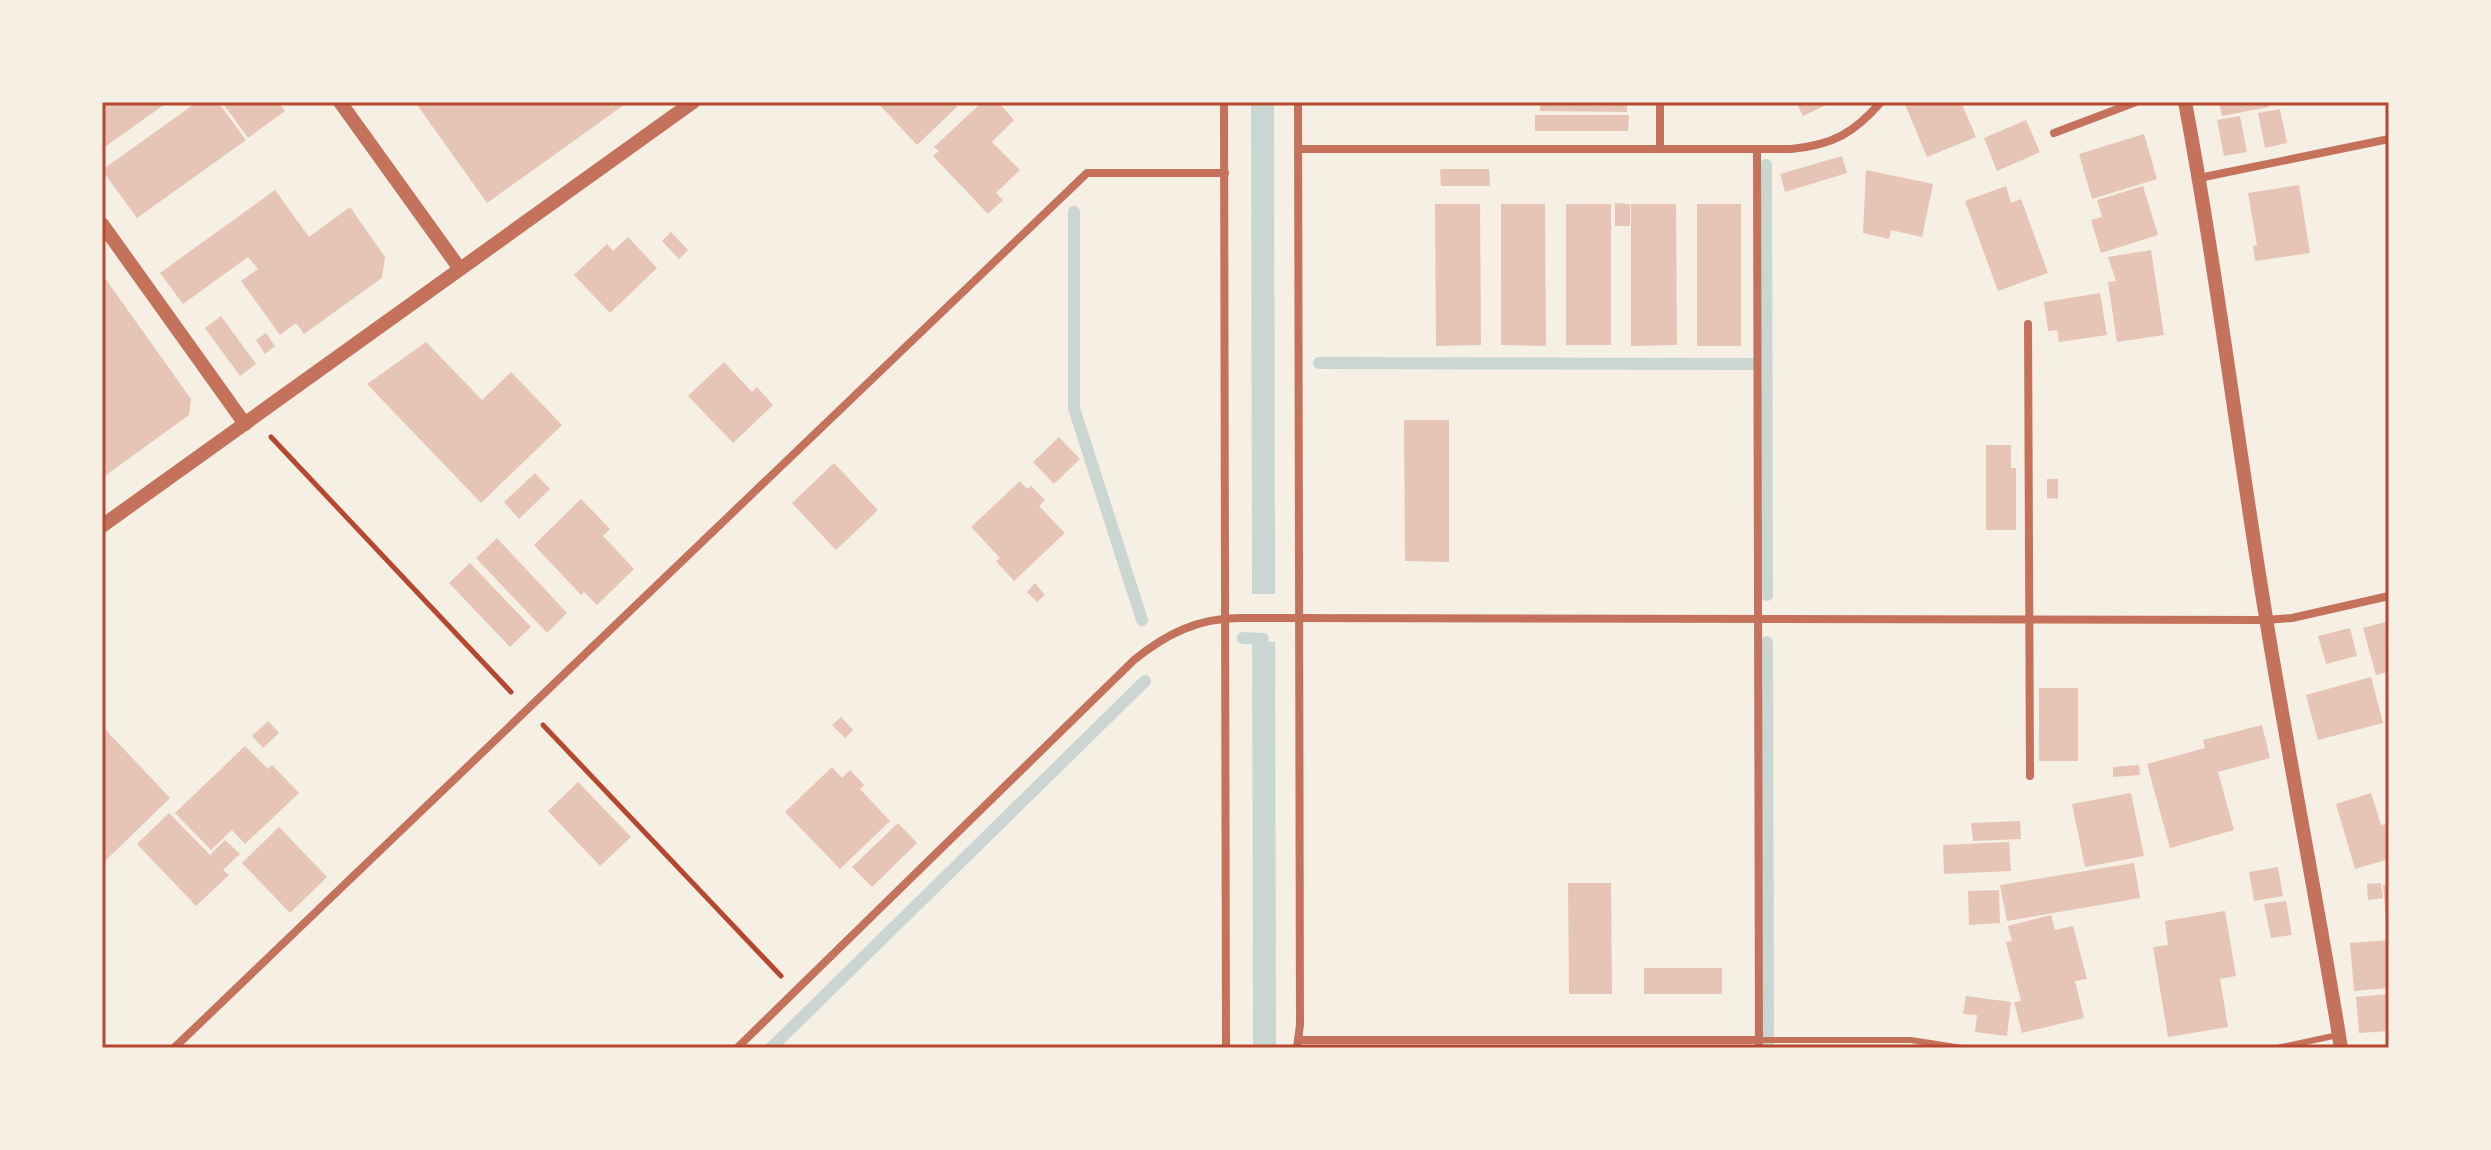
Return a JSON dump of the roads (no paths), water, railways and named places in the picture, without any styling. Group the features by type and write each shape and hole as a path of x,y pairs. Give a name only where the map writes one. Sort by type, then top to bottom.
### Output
{"street":[{"path":"340,102 460,269"},
{"path":"102,526 693,102"},
{"path":"1224,102 1226,1048"},
{"path":"1298,102 1298,1044 1759,1044 1757,149"},
{"path":"1660,102 1660,149"},
{"path":"1298,149 1757,149 1817,146 1842,137 1864,121 1881,102"},
{"path":"2054,133 2136,102"},
{"path":"2185,102 2266,620 2340,1041"},
{"path":"2199,178 2389,139"},
{"path":"174,1048 1087,173 1225,173"},
{"path":"102,224 245,424"},
{"path":"2028,324 2030,776"},
{"path":"737,1048 1134,660 1176,631 1200,622 1226,618 2266,620 2292,618 2389,596"}],"lane":[{"path":"1759,1044 1911,1040 1962,1048"},
{"path":"2277,1048 2340,1041"}],"waterway":[{"path":"1766,165 1767,595"},
{"path":"1074,212 1074,408 1142,620"},
{"path":"1319,363 1752,364"},
{"path":"1243,638 1263,639"},
{"path":"1767,642 1768,1035"},
{"path":"771,1048 1145,681"}]}
